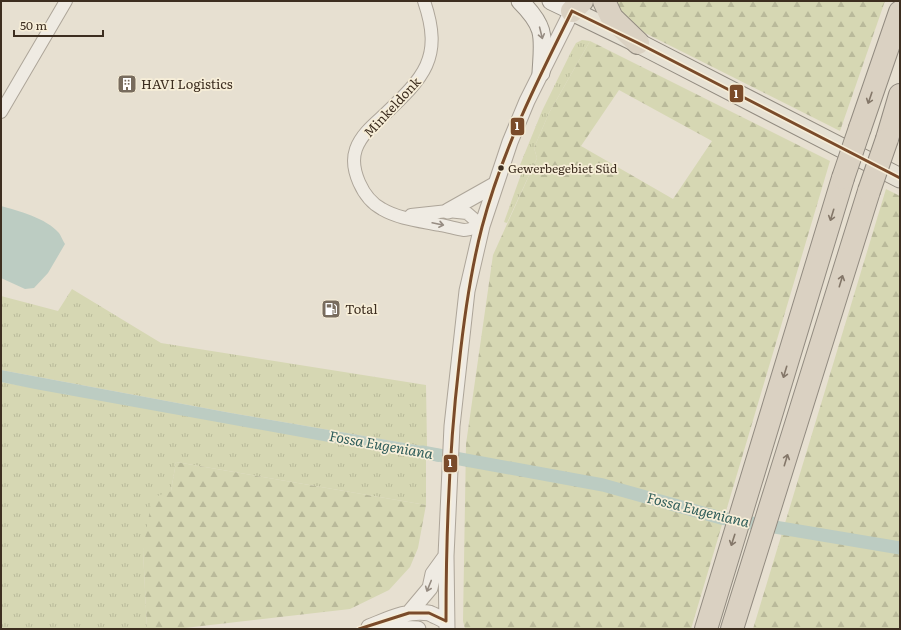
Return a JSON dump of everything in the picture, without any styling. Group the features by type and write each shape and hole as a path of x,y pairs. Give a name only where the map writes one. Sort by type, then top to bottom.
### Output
{"highway":[{"path":"604,1 612,18 638,43"},
{"path":"881,68 879,36 892,1"},
{"path":"709,619 843,178 900,12"},
{"path":"735,620 900,95"}],"main road":[{"path":"520,1 534,15 543,34 542,73"},
{"path":"551,1 576,4 638,43 900,178"}],"street":[{"path":"1,112 66,1"},
{"name":"Minkeldonk","path":"424,1 431,22 432,37 428,62 421,75 409,91 371,127 362,138 356,149 355,159 358,179 372,202 382,209 400,216 464,230 482,226"},
{"path":"446,625 446,556 452,426 467,291 482,226 518,122 576,4"},
{"path":"448,211 496,184"},
{"name":"Minkeldonk","path":"400,216 448,211 467,214 482,226"},
{"path":"409,613 430,588 433,574 446,556"},
{"path":"364,628 393,617 409,613 429,613 446,625"},
{"path":"364,628 418,629 446,625"}],"green space":[{"path":"609,1 885,1 840,131 639,30"},
{"path":"582,40 590,41 549,113 534,148 537,158 507,223 504,222 524,166 520,165 542,111 576,43"},
{"path":"590,41 830,161 691,629 465,629 463,621 466,444 493,255 537,158 534,148 549,113","holes":["619,90 712,141 673,199 581,146"]},
{"path":"886,189 900,196 900,629 753,629"},
{"path":"72,289 161,343 426,385 427,447 231,413 1,370 1,296 58,311"},
{"path":"1,382 426,459 426,505 176,462 171,491 143,550 147,629 1,629"},
{"path":"176,462 426,505 418,548 410,567 389,590 350,609 176,629 147,629 143,550 152,498 171,491"}],"water":[{"path":"1,206 16,210 47,223 59,233 65,244 48,273 34,288 25,289 1,278"},
{"path":"1,370 231,413 439,449 439,462 1,382"}],"waterway":[{"name":"Fossa Eugeniana","path":"422,452 603,485 721,518 900,548"}],"transit line":[{"name":"1","path":"572,11 638,43 900,178"},
{"name":"1","path":"446,621 447,525 450,461 463,330 474,261 490,199 510,144 533,90 572,11"},
{"name":"1","path":"359,629 409,613 429,613 446,621"}],"place":[{"name":"HAVI Logistics","path":"127,84"},
{"name":"Gewerbegebiet Süd","path":"501,168"},
{"name":"Total","path":"331,309"}]}
